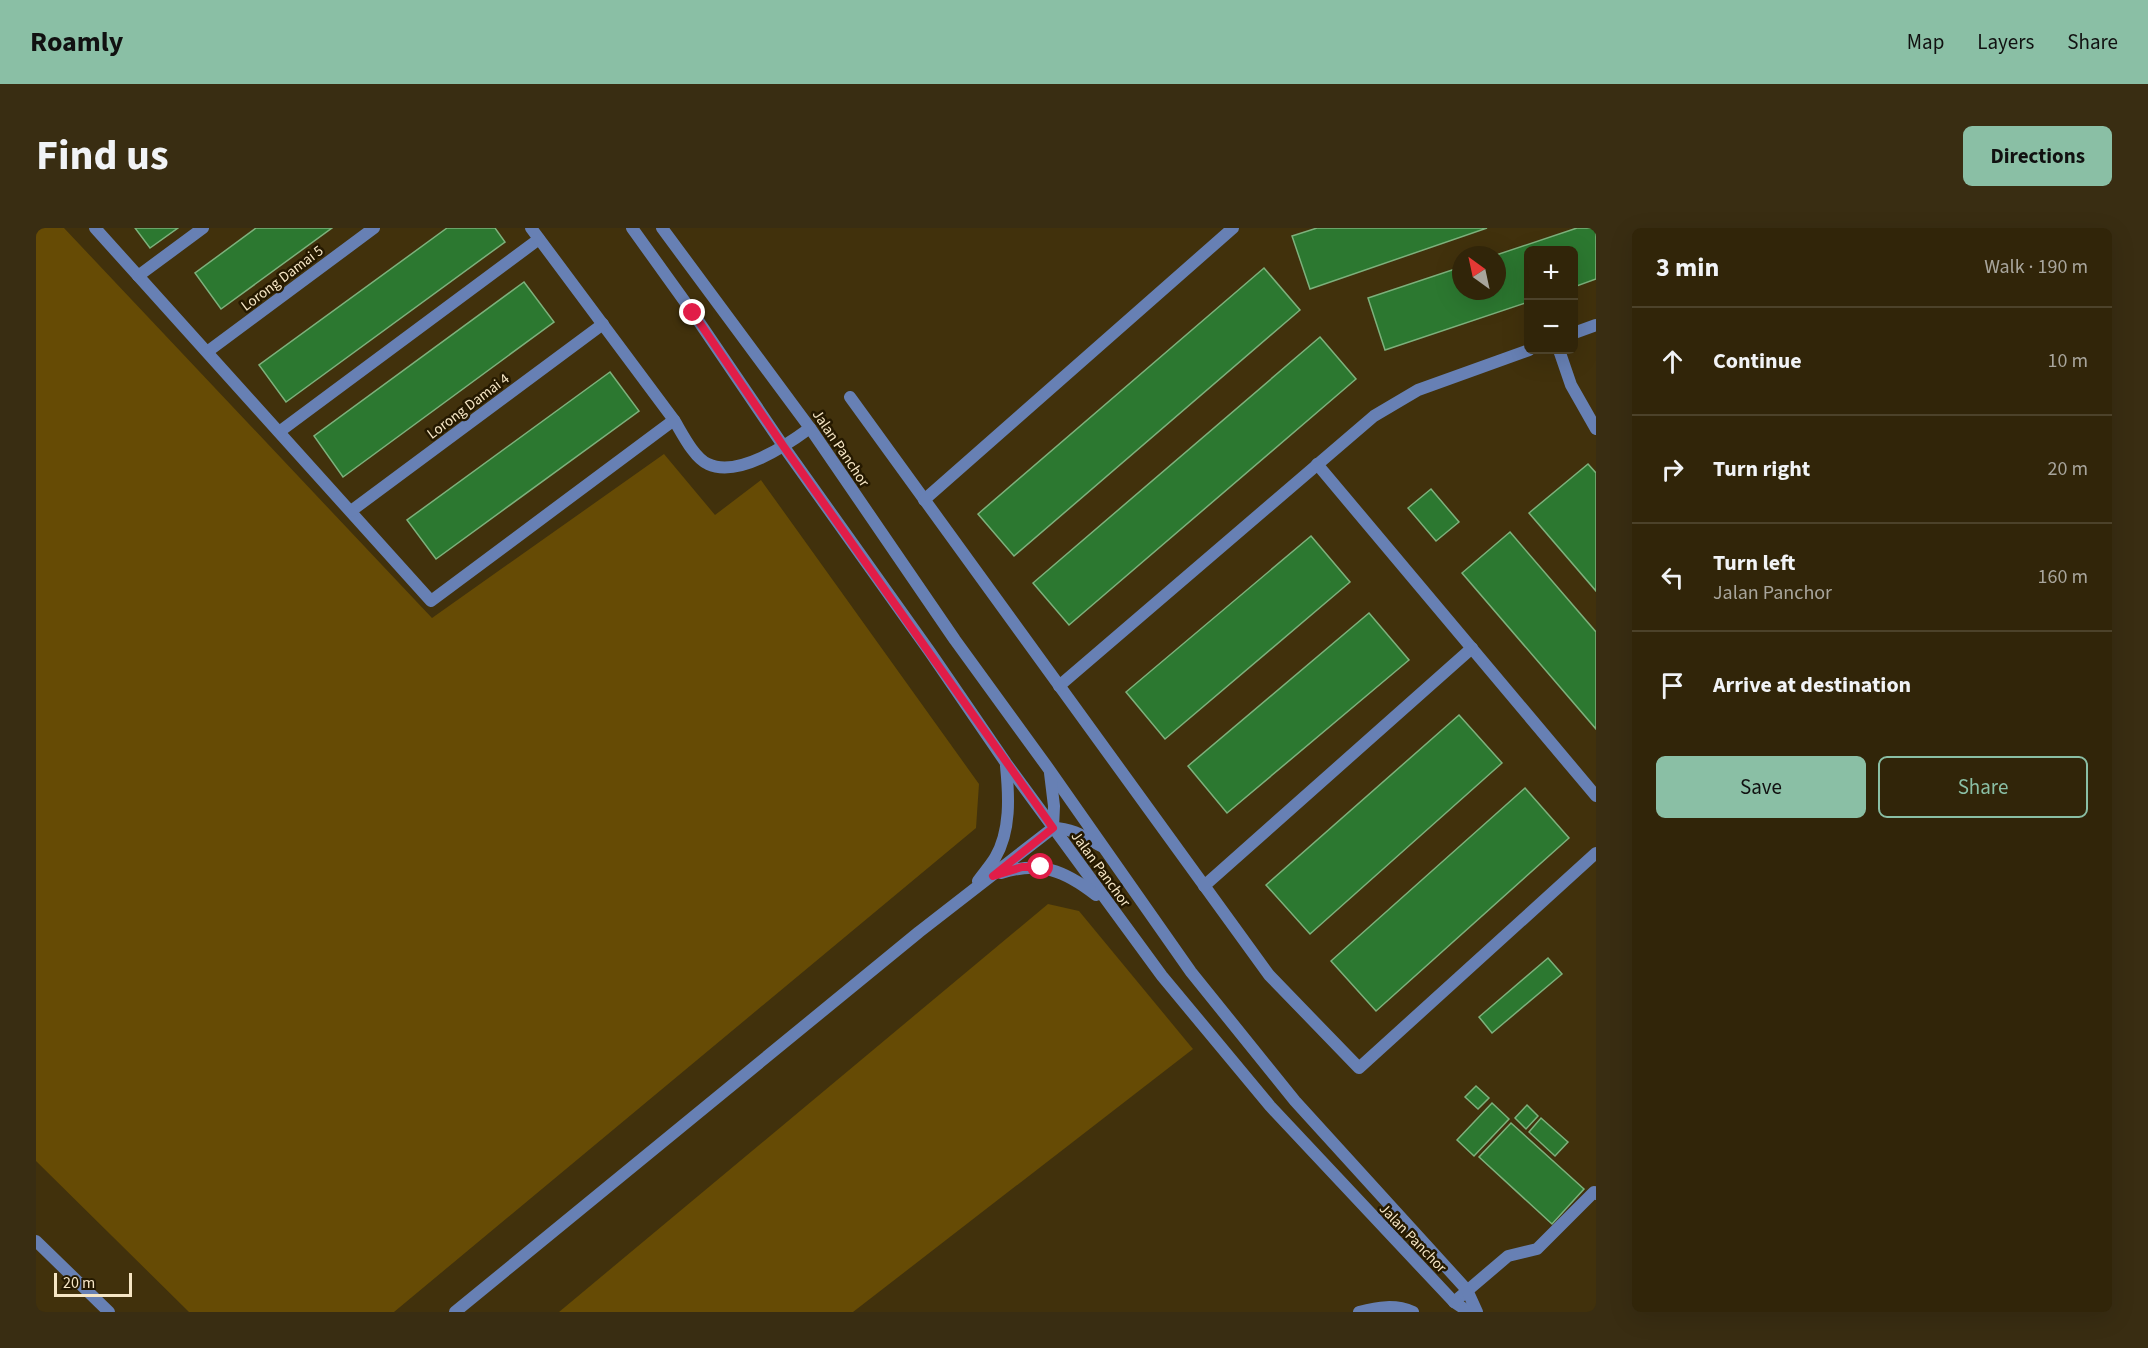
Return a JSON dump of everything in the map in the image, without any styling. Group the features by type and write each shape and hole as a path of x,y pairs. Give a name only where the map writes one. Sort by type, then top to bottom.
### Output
{"street":[{"path":"95,228 431,601 674,420"},
{"path":"138,276 203,228"},
{"name":"Lorong Damai 5","path":"207,352 374,228"},
{"path":"531,228 674,420 690,447 707,464 723,467 741,464 784,447 810,428"},
{"name":"Jalan Panchor","path":"632,228 1006,763 1162,976 1270,1106 1454,1302 1469,1312"},
{"name":"Jalan Panchor","path":"662,228 810,428 955,640 1191,972 1295,1101 1467,1290 1477,1312"},
{"path":"924,500 1233,228"},
{"path":"279,432 539,239"},
{"name":"Lorong Damai 4","path":"351,511 603,324"},
{"path":"1578,332 1596,325"},
{"path":"1059,686 1374,416 1418,390 1524,352"},
{"path":"1560,354 1571,385 1596,429"},
{"path":"850,398 1269,975 1359,1068 1596,853"},
{"path":"1317,464 1596,796"},
{"path":"1204,886 1472,648"},
{"path":"968,894 996,857 1004,837 1009,793 1006,763"},
{"path":"1048,768 1053,795 1053,828"},
{"path":"455,1312 919,932 1053,828 1064,828 1080,833 1105,848"},
{"path":"993,876 1022,867 1041,867 1072,878 1109,904"},
{"path":"1454,1302 1509,1256 1537,1249 1594,1192 1596,1194"},
{"path":"36,1241 109,1312"},
{"path":"1359,1312 1385,1306 1403,1308 1413,1312"}],"shaded area":[{"path":"36,228 64,228 432,618 664,454 715,515 761,480 979,784 976,828 394,1312 189,1312 36,1161"},
{"path":"1048,904 1079,911 1193,1049 853,1312 559,1312"}],"building":[{"path":"135,228 178,228 150,248"},
{"path":"256,228 332,228 221,309 195,273"},
{"path":"447,228 495,228 505,242 286,402 259,365"},
{"path":"1317,228 1487,228 1310,289 1292,236"},
{"path":"1577,228 1596,228 1596,279 1578,286 1578,246 1524,246 1524,303 1385,350 1368,298 1452,270 1452,300 1506,300 1506,252"},
{"path":"1264,268 1300,310 1014,556 978,514"},
{"path":"524,282 554,322 343,477 314,436"},
{"path":"1320,337 1356,379 1069,625 1033,583"},
{"path":"610,372 639,411 436,559 407,520"},
{"path":"1588,464 1596,473 1596,591 1529,513"},
{"path":"1431,489 1459,522 1436,541 1408,508"},
{"path":"1510,532 1596,632 1596,729 1462,573"},
{"path":"1311,536 1350,582 1165,739 1126,692"},
{"path":"1369,613 1409,660 1227,813 1188,766"},
{"path":"1459,715 1502,763 1310,934 1266,885"},
{"path":"1525,788 1569,838 1376,1011 1331,961"},
{"path":"1548,958 1562,974 1492,1033 1479,1017"},
{"path":"1476,1086 1489,1098 1478,1109 1465,1097"},
{"path":"1492,1103 1509,1119 1474,1156 1457,1140"},
{"path":"1527,1105 1538,1116 1526,1129 1515,1118"},
{"path":"1541,1118 1568,1142 1555,1156 1529,1132"},
{"path":"1511,1123 1584,1189 1552,1224 1479,1157"}],"route":[{"path":"693,313 784,447 1053,828 993,876 1022,867 1041,867"}]}
